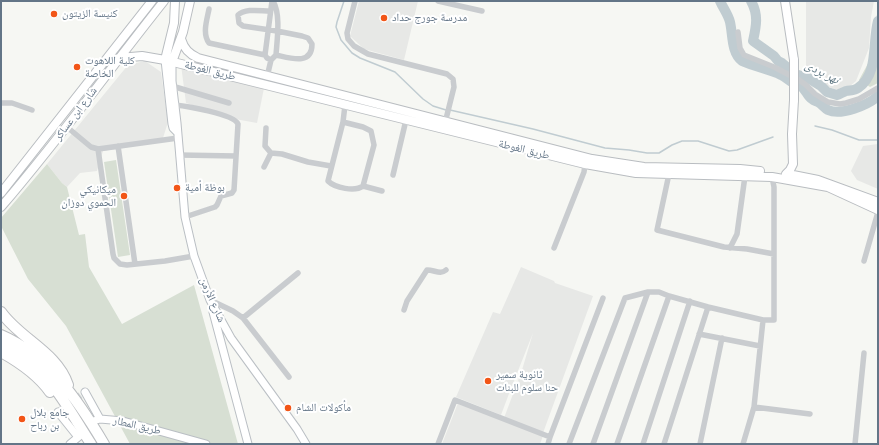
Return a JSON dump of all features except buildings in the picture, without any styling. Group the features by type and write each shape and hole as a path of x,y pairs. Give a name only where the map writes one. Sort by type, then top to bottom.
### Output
{"highway":[{"path":"1,312 7,321 20,333 53,360 66,379 71,395"},
{"path":"1,335 12,340 30,352 44,364 71,395"},
{"path":"1,343 16,350 32,362 54,385 73,414 81,441"},
{"path":"1,352 20,363 46,386 56,400 73,414"},
{"name":"طريق المطار","path":"71,395 95,420 104,444"}],"main road":[{"name":"شارع ابن عساكر","path":"1,193 152,1"},
{"name":"شارع ابن عساكر","path":"1,208 67,127 164,1"},
{"path":"169,61 176,1"},
{"path":"169,61 180,39 188,15 190,1"},
{"path":"785,1 794,60 794,115 798,166 802,177"},
{"path":"180,39 186,50 198,58 267,77 446,118 573,154 644,167 740,169 786,174 818,180 878,202"},
{"name":"طريق الغوطة","path":"119,58 142,56 169,61 585,164 636,173 772,177 828,188 878,211"},
{"name":"شارع الأرمن","path":"169,61 178,135 185,217 194,256 210,300 231,338 297,429 306,444"},
{"name":"شارع الأرمن","path":"169,61 172,124 178,135"},
{"path":"786,174 790,170 792,164 792,134 794,115"},
{"path":"210,300 248,444"},
{"path":"221,343 225,339 231,338"},
{"path":"84,392 95,420"},
{"path":"58,412 81,441"},
{"name":"طريق المطار","path":"95,420 123,421 206,444"}],"street":[{"path":"265,55 272,1"},
{"path":"267,77 273,57 277,31 277,11 272,1"},
{"path":"355,1 347,34 348,39 354,46 376,57 451,76 454,82 443,129"},
{"path":"438,1 482,11"},
{"path":"209,9 205,33 208,43 265,55 267,58 301,59 307,57 312,49 312,44 308,38 269,29 243,26 239,23 238,15 245,11 270,11"},
{"path":"738,32 740,48 744,55 774,67 800,80 815,94 828,102 840,104 846,103 859,99 878,88"},
{"path":"172,86 229,103"},
{"path":"1,103 12,103 32,110"},
{"path":"174,105 193,107 237,121 235,186 232,193 221,196 217,205 214,207 185,217"},
{"path":"343,122 363,127 371,131 374,145 363,186 359,189 353,189 330,183 328,181 343,122 345,105"},
{"path":"393,175 406,120"},
{"path":"67,127 90,147 98,149 178,135"},
{"path":"266,128 265,146 270,153 282,154 331,166"},
{"path":"118,146 135,264"},
{"path":"98,149 114,258 123,265 165,261 194,256"},
{"path":"264,167 270,153"},
{"path":"179,155 236,156"},
{"path":"554,248 584,172 585,164"},
{"path":"669,174 657,230 724,247 747,249 774,254"},
{"path":"730,248 737,234 745,176"},
{"path":"569,444 625,298 648,292 659,292 708,307 763,320 774,320 774,188 772,177"},
{"path":"363,186 382,191"},
{"path":"864,261 878,211"},
{"path":"404,310 407,301 427,270 442,273 446,270"},
{"path":"243,318 298,273"},
{"path":"593,444 648,292"},
{"path":"616,444 669,296"},
{"path":"548,444 603,298"},
{"path":"210,300 233,311 243,318 289,377"},
{"path":"642,444 690,301"},
{"path":"664,444 708,307"},
{"path":"743,444 754,407 763,320"},
{"path":"699,334 760,346"},
{"path":"700,444 722,338"},
{"path":"855,444 864,353"},
{"path":"438,444 455,400 550,437"},
{"path":"754,407 810,414"}],"shaded area":[{"name":"مدرسة جورج حداد","path":"359,1 418,1 404,60 364,49 350,36"},
{"path":"806,1 874,1 871,17 869,48 856,81 849,87 838,90 806,75"},
{"path":"878,11 878,83 870,87 859,80 871,58 873,28"},
{"path":"145,61 161,72 168,122 163,138 124,148 103,151 97,171 80,173 67,187 47,164 128,65"},
{"path":"181,65 264,88 257,123 235,119 186,103"},
{"path":"878,144 878,189 857,180 851,171 863,146"},
{"path":"116,160 130,255 118,257 104,162"},
{"path":"47,164 67,187 79,235 85,234 89,267 122,324 194,285 238,444 130,444 66,326 28,279 1,226 1,218"},
{"path":"521,267 554,281 555,283 593,296 543,433 504,418 522,370 533,333 501,415 456,397 493,312 500,314"},
{"path":"458,403 543,436 540,444 442,444"}],"waterway":[{"path":"344,1 336,27 341,40 352,53 360,58 395,72 423,99 433,106 446,110"},
{"name":"نهر بردى","path":"720,1 729,19 734,48 738,57 742,61 776,73 795,84 800,85 813,100 828,110 840,112 847,111 868,103 878,96"},
{"name":"نهر بردى","path":"751,1 754,6 756,16 753,41 795,74 808,78 821,86 827,92 837,95 856,89 865,82 869,75 874,58 878,21"},
{"path":"450,110 533,129 605,148 647,153 659,153 682,141 698,141 729,151 737,150 773,137"},
{"path":"815,126 832,130 859,140 878,140"}],"tunnel":[{"path":"58,412 85,392"}],"place":[{"name":"كنيسة الزيتون","path":"54,14"},
{"name":"مدرسة جورج حداد","path":"384,18"},
{"name":"كلية اللاهوت الخاصة","path":"77,67"},
{"name":"بوظة أمية","path":"177,188"},
{"name":"ميكانيكي الحموي دوزان","path":"124,196"},
{"name":"ثانوية سمير حنا سلوم للبنات","path":"488,381"},
{"name":"مأكولات الشام","path":"288,408"},
{"name":"جامع بلال بن رباح","path":"22,419"}]}
